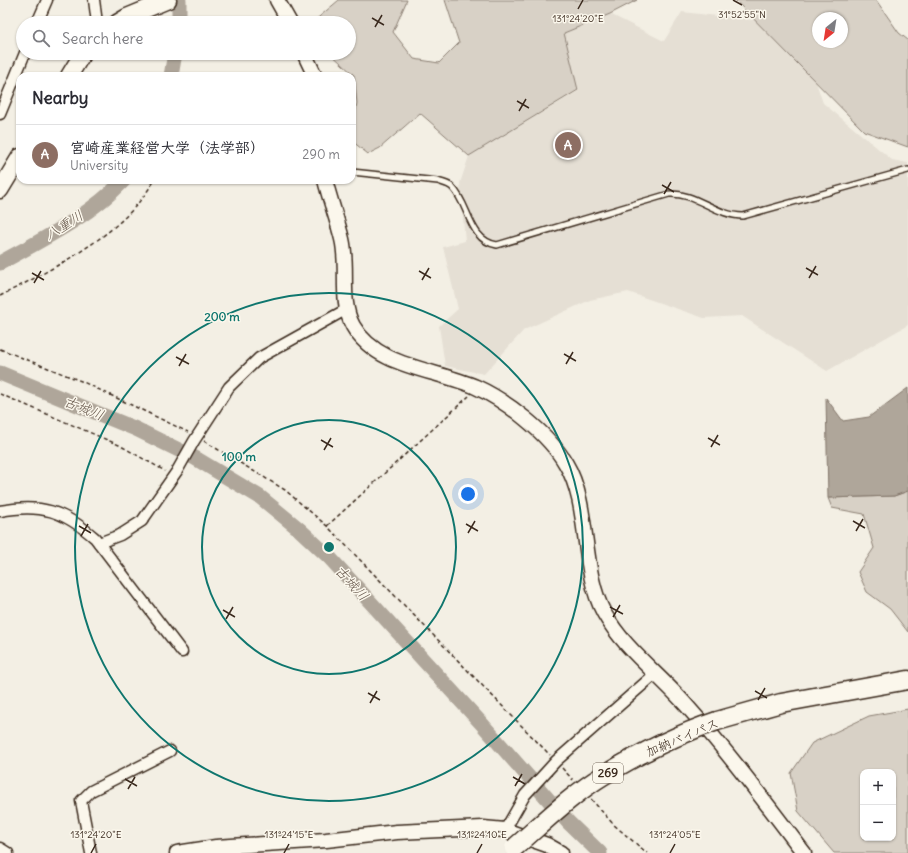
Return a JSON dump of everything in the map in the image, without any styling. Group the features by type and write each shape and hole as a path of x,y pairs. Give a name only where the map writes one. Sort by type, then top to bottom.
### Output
{"highway":[{"name":"加納バイパス","path":"719,726 781,703 908,680"},
{"name":"加納バイパス","path":"515,851 564,805 604,775 657,746 699,727 719,726 782,712 908,689"}],"main road":[{"path":"129,16 163,1"},
{"path":"71,72 79,60"},
{"path":"0,190 16,164"}],"street":[{"path":"40,16 47,0"},
{"path":"94,0 96,16"},
{"path":"277,0 286,16"},
{"path":"17,72 22,60"},
{"path":"307,60 313,72"},
{"path":"0,114 16,75"},
{"path":"326,184 330,203 342,240 347,309 352,325 362,339 374,350 393,360 477,388 500,400 522,416 550,444 566,464 578,498 594,586 604,612 619,634 654,674 685,703 804,853"},
{"path":"99,543 120,535 142,521 176,474 195,439 229,388 259,358 347,309"},
{"path":"0,511 28,508 44,509 59,513 83,528 99,543 182,652"},
{"path":"505,830 525,795 553,764 654,674"},
{"path":"91,853 81,801 91,791 170,751"},
{"path":"177,853 216,847 325,847 397,832 483,828 505,830 547,845 560,853"},
{"path":"0,848 8,853"}],"lane":[{"path":"356,172 438,181 447,184 456,192 478,234 490,244 497,245 669,194 680,194 724,213 733,216 743,216 908,170"}],"path":[{"path":"0,296 82,251 121,220 138,203 152,184"},
{"path":"0,349 81,382 195,439 285,490 327,526 553,764 577,784"},
{"path":"327,526 477,388"},
{"path":"0,394 119,445 176,474"},
{"path":"588,796 614,825 647,853"}],"shaded area":[{"path":"339,0 407,0 393,32 414,59 439,63 459,43 445,0 637,0 610,14 564,33 578,90 469,156 420,113 380,148 368,154 356,144 356,72 351,72 338,60 356,60 356,16 320,16"},
{"path":"735,0 876,0 899,33 908,40 908,147 864,131"},
{"path":"682,12 797,25 823,103 892,160 908,163 908,325 827,371 742,316 704,318 628,292 590,300 524,330 484,374 445,366 439,326 458,309 443,247 465,241 460,183 469,156 578,91 564,33 610,14 664,41"},
{"path":"908,388 908,491 894,496 828,498 826,398 843,421 869,417"},
{"path":"908,491 908,632 890,609 867,592 858,572 874,548 864,514 832,508 828,498 894,496"},
{"path":"908,709 908,853 834,853 798,811 791,773 812,743 869,716"}],"waterway":[{"name":"八重川","path":"179,0 179,16"},
{"name":"八重川","path":"172,72 174,60"},
{"name":"八重川","path":"0,263 49,236 81,216 111,193 120,184"},
{"name":"古城川","path":"0,373 136,429 195,458 260,497 299,529 329,557 482,724 568,822 600,853"}],"place":[{"name":"宮崎産業経営大学（法学部）","path":"568,145"}]}
